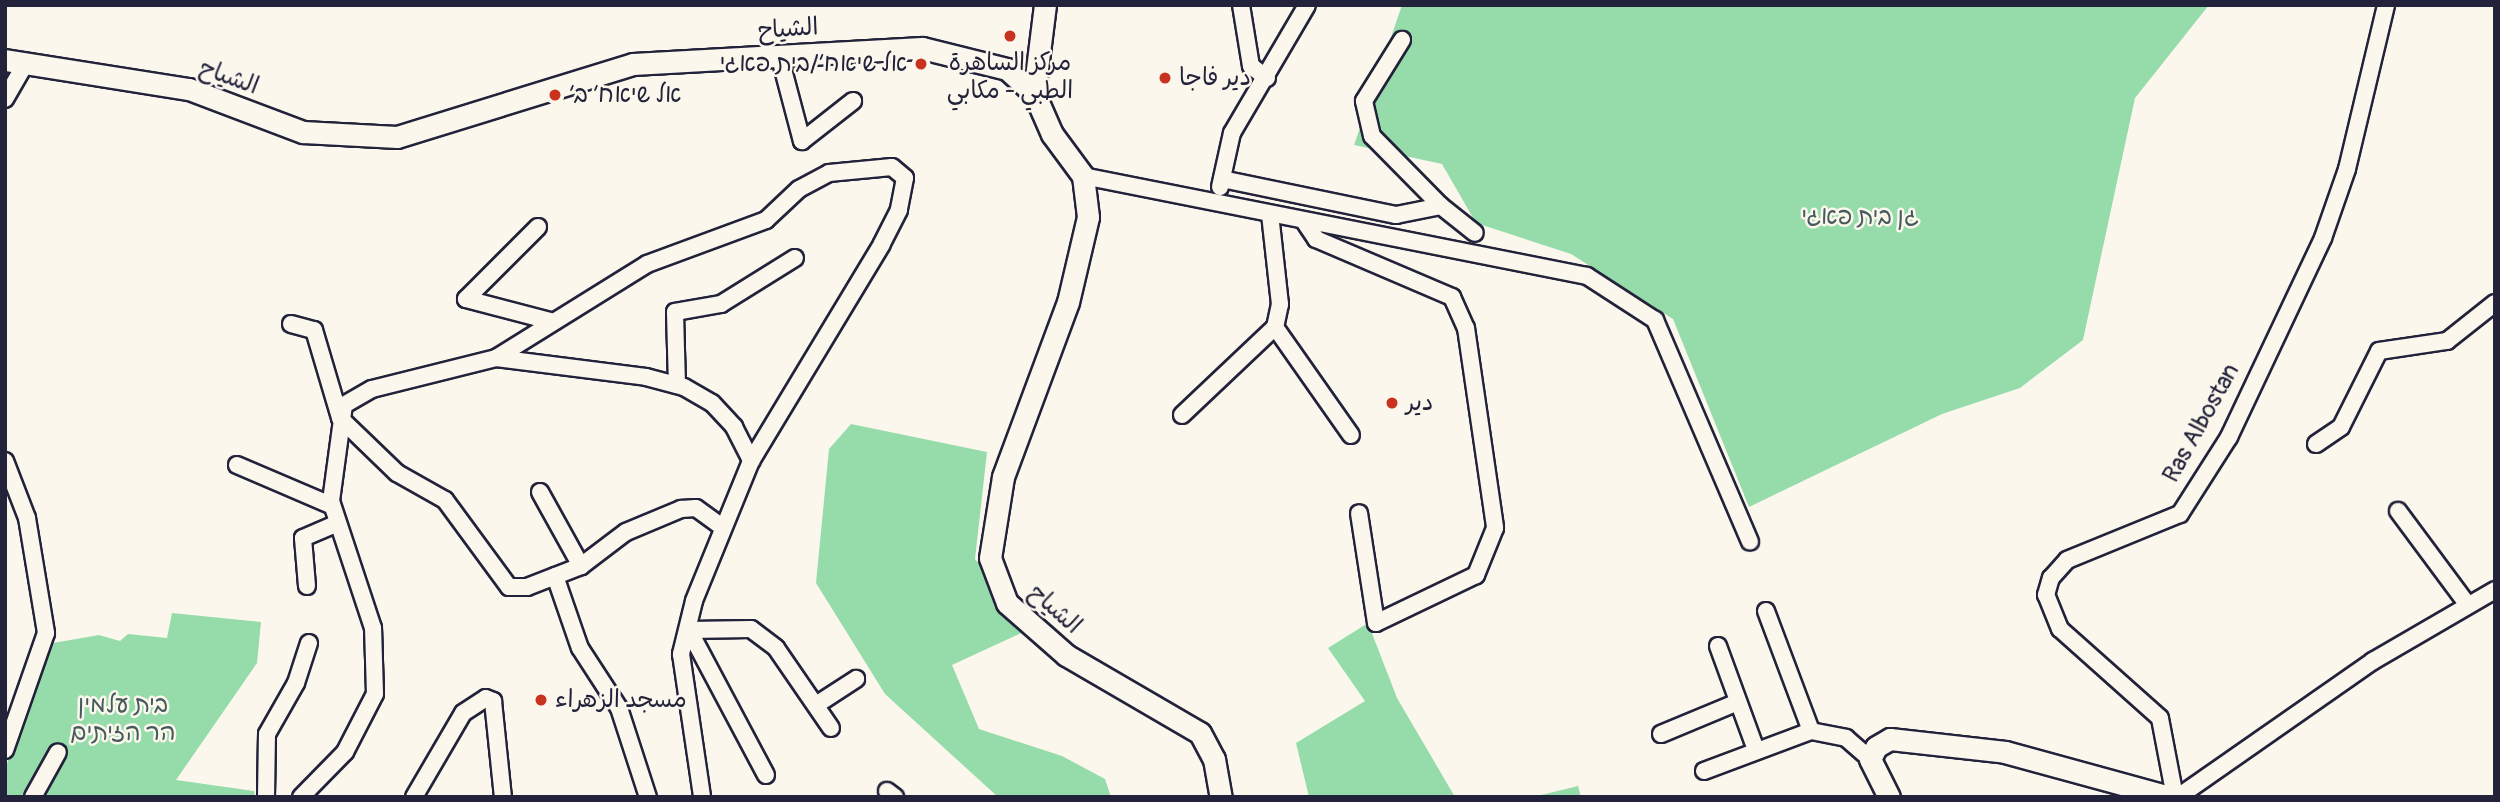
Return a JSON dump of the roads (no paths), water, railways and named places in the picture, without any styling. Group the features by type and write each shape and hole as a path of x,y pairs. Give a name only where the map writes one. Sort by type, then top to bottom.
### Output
{"street":[{"path":"1034,93 1045,5"},
{"path":"1241,5 1251,66 1267,78"},
{"path":"1218,203 1232,133 1267,78 1307,5"},
{"name":"Ras Albostan","path":"2174,797 2160,718 2060,629 2046,595 2051,578 2067,561 2180,514 2229,437 2323,238 2347,169 2386,5"},
{"path":"1402,40 1364,101 1371,136 1441,206 1475,233"},
{"name":"الشياح","path":"15,63 190,89 303,132 397,137 633,64 780,58 922,48 1007,69 1034,93 1052,134 1083,176 1088,217 1081,255 1003,477 990,558 1007,603 1066,655 1200,733 1214,759 1221,797"},
{"path":"780,58 802,141 853,101"},
{"path":"5,99 15,63"},
{"path":"301,797 345,752 375,694 373,628 334,525 331,505 340,418 344,404 372,389 496,358 550,321 672,252 766,220 799,189 829,173 892,167 900,172 899,211 882,244 751,461 722,527 681,654 683,700 702,797"},
{"path":"1083,176 1587,276 1655,320 1750,542"},
{"path":"1222,179 1396,215 1441,206"},
{"path":"1182,415 1275,327 1280,304 1270,214"},
{"path":"1304,221 1316,239 1452,296 1466,328 1495,528 1476,575 1376,623 1359,513"},
{"path":"538,228 466,299 550,321"},
{"path":"677,385 676,312 721,304 795,258"},
{"path":"2316,444 2341,427 2379,351 2447,341 2495,303"},
{"path":"291,324 314,330 340,418 397,473 445,500 509,587 555,576 581,566 626,532 681,509 696,508 722,527"},
{"path":"1275,327 1351,435"},
{"path":"496,358 677,385 712,403 734,427 751,461"},
{"path":"5,461 27,518 46,633 5,750"},
{"path":"237,466 331,505"},
{"path":"540,492 581,566"},
{"path":"2399,511 2467,604"},
{"path":"307,586 303,538 334,525"},
{"path":"555,576 580,648 619,708 648,797"},
{"path":"1870,759 1875,747 1890,739 2005,752 2174,797 2467,604 2495,590"},
{"path":"1766,611 1811,731"},
{"path":"689,630 751,629 776,648 831,728"},
{"path":"689,630 766,775"},
{"path":"266,797 267,734 296,683 309,643"},
{"path":"1718,646 1756,750"},
{"path":"816,705 856,678"},
{"path":"414,797 463,713 486,698 493,701 502,797"},
{"path":"1661,734 1738,702"},
{"path":"1704,771 1811,731 1846,738 1870,759 1889,797"},
{"path":"33,797 58,752"}],"place":[{"name":"مركز الساهرة الطبي - مكابي","path":"1010,36"},
{"name":"אל שיאח׳/בית פאגי","path":"921,64"},
{"name":"دير فاجا","path":"1165,78"},
{"name":"אל שיאח׳ ב׳","path":"555,95"},
{"name":"دير","path":"1392,403"},
{"name":"مسجد الزهراء","path":"541,700"}],"park label":[{"name":"גן בית פאגי","path":"1860,217"},
{"name":"בית עלמין הר הזיתים","path":"123,719"}]}
